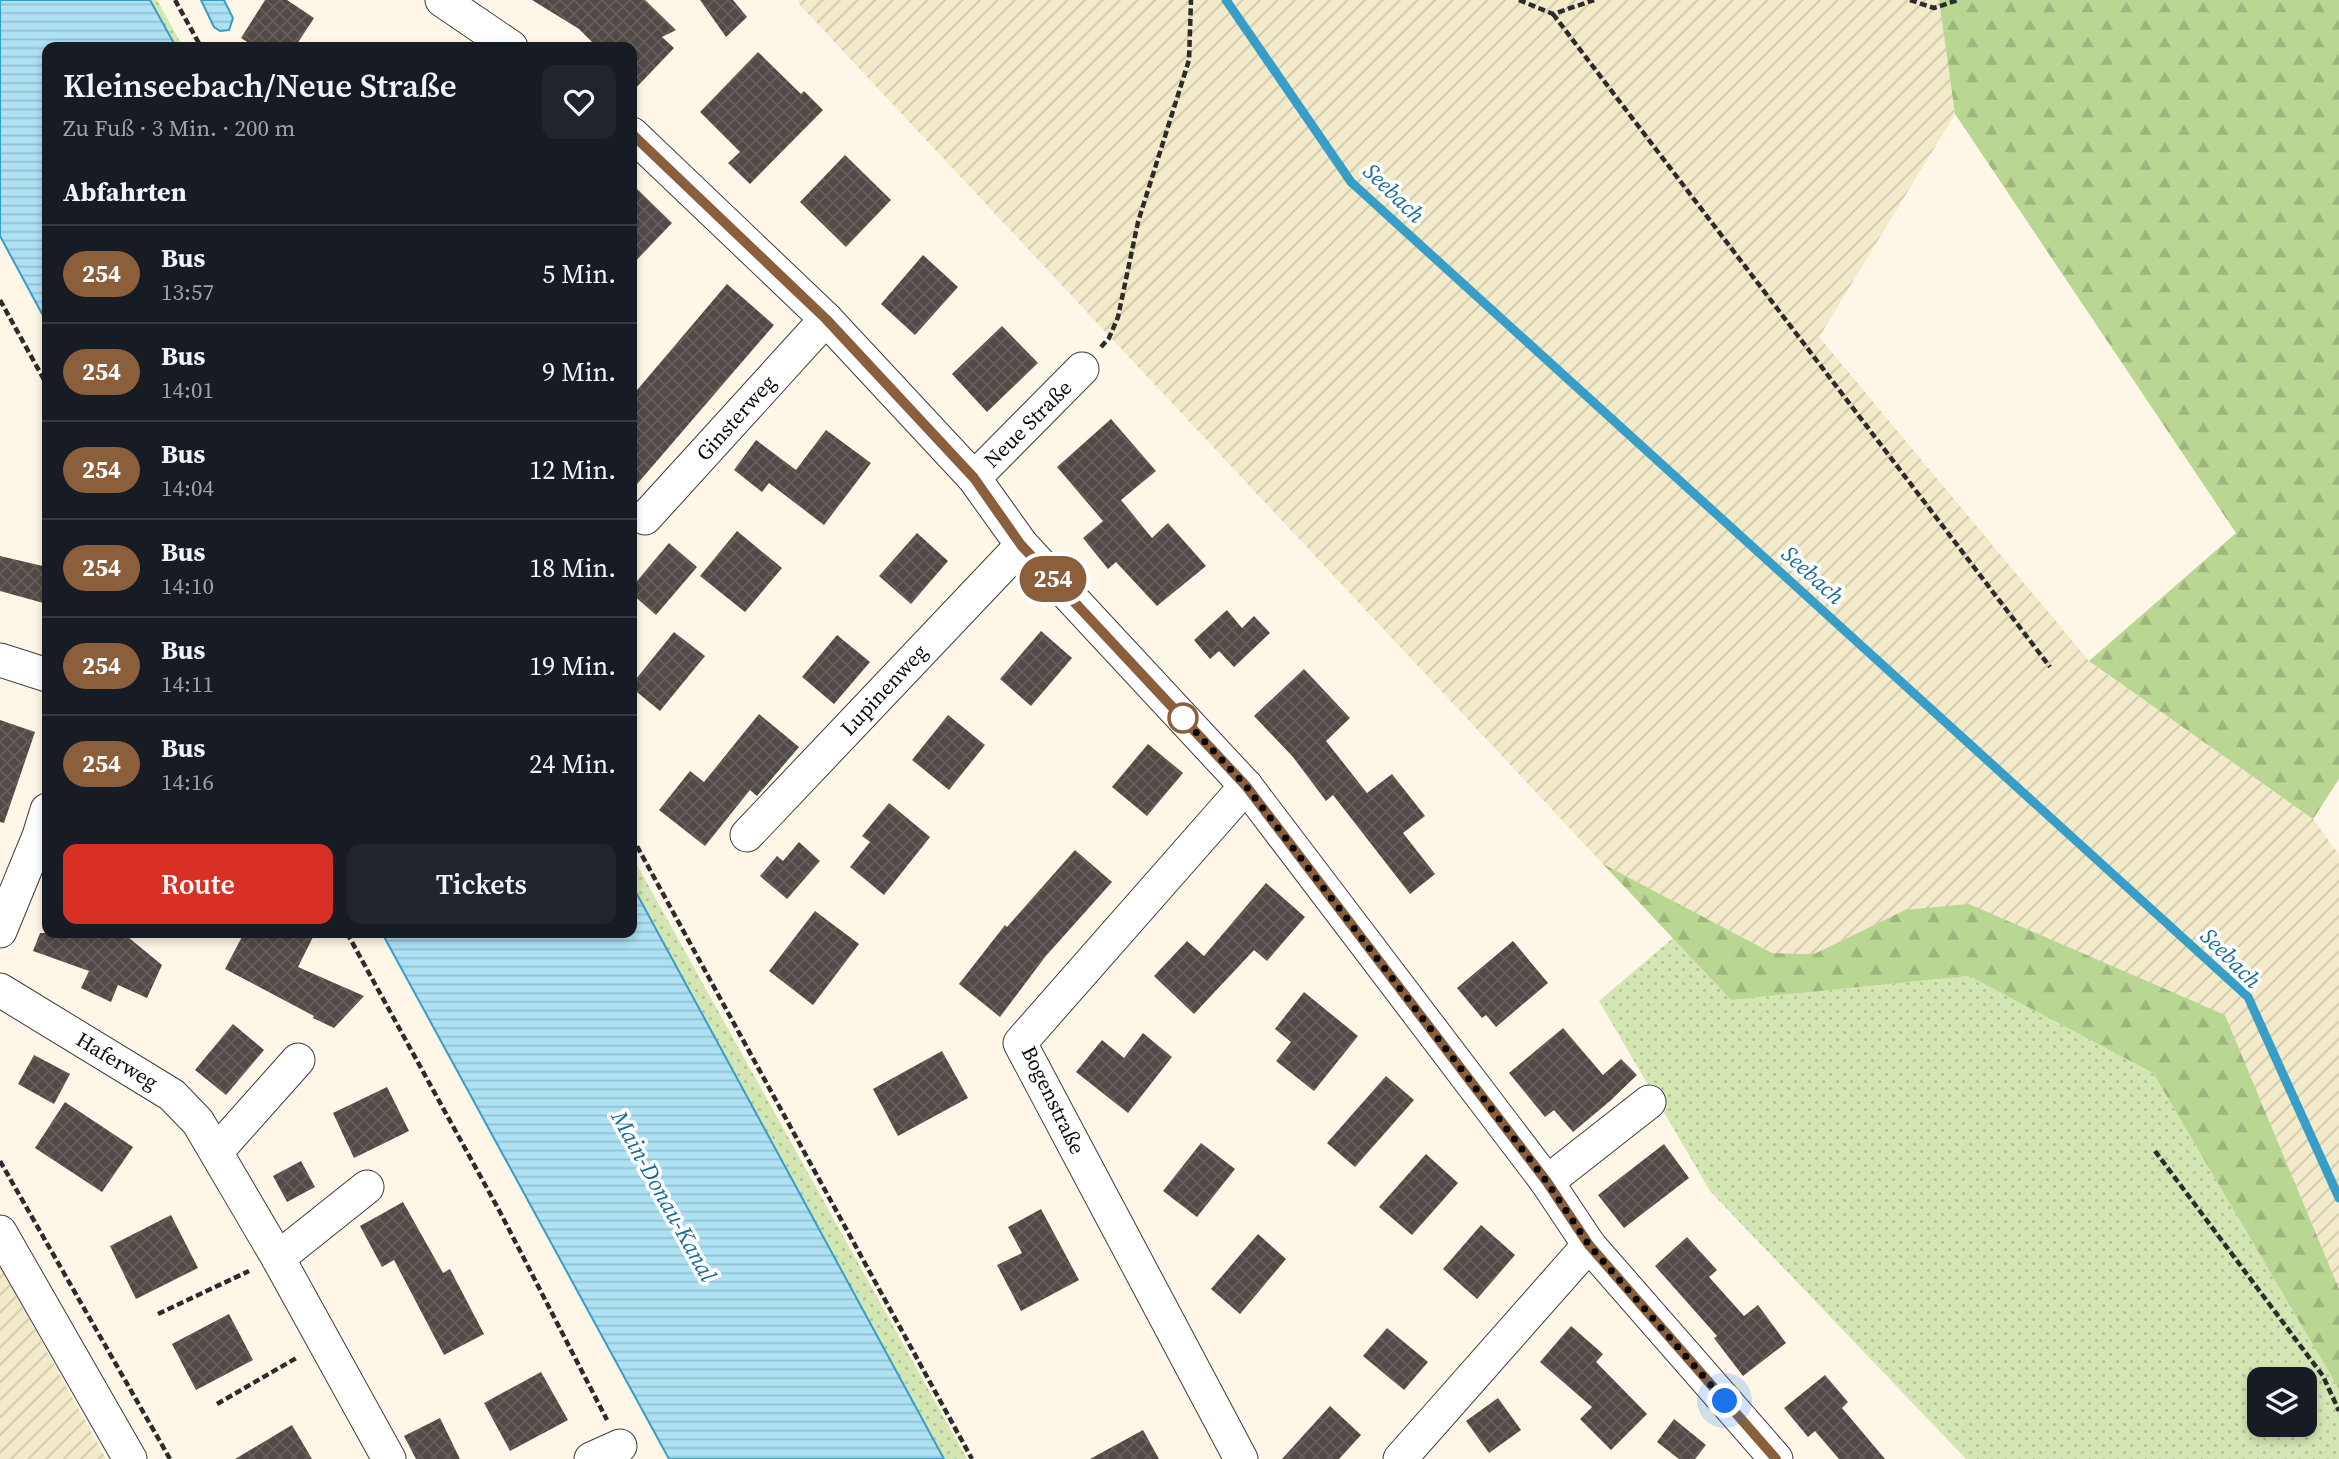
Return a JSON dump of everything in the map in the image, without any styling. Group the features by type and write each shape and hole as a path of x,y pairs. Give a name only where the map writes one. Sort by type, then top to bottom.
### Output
{"street":[{"path":"442,0 504,42"},
{"name":"Neue Straße","path":"637,139 826,319 974,478 1021,545 1246,786 1547,1182 1589,1245 1776,1459"},
{"name":"Ginsterweg","path":"645,518 826,319"},
{"name":"Neue Straße","path":"974,478 1082,369"},
{"name":"Lupinenweg","path":"747,835 1021,545"},
{"path":"0,660 42,673"},
{"name":"Bogenstraße","path":"1241,1459 1020,1043 1246,786"},
{"path":"0,932 42,826"},
{"name":"Haferweg","path":"0,990 172,1095 198,1122 278,1258 389,1459"},
{"path":"217,1151 298,1060"},
{"path":"1547,1182 1649,1102"},
{"path":"278,1258 367,1187"},
{"path":"0,1232 130,1459"},
{"path":"1400,1459 1589,1245"}],"path":[{"path":"176,0 198,42"},
{"path":"1082,369 1110,338 1118,317 1138,222 1189,60 1191,0"},
{"path":"1519,0 1553,14 2050,667"},
{"path":"1553,14 1594,0"},
{"path":"1910,0 1934,8 1958,0"},
{"path":"0,300 42,376"},
{"path":"637,846 972,1459"},
{"path":"350,938 500,1212 606,1452"},
{"path":"2155,1151 2323,1376 2339,1411"},
{"path":"0,1161 170,1459"},
{"path":"158,1314 278,1258"},
{"path":"217,1405 323,1342"}],"shaded area":[{"path":"799,0 1939,0 1955,114 1819,337 2089,661 2313,819 2339,855 2339,1289 2225,1015 1905,910 1814,954 1772,953 1603,864 799,4"},
{"path":"0,1266 106,1459 0,1459"}],"green space":[{"path":"150,0 157,0 180,42 173,42"},
{"path":"1939,0 2339,0 2339,779 2313,819 2089,661 2236,533 1955,114"},
{"path":"1603,864 1772,953 1814,954 1905,910 1969,904 2225,1015 2339,1289 2339,1389 2153,1073 1969,976 1731,1000"},
{"path":"637,865 967,1459 944,1459 637,894"},
{"path":"1673,938 1731,1000 1969,976 2153,1073 2339,1389 2339,1459 1966,1459 1710,1191 1599,1001"}],"water":[{"path":"0,0 150,0 173,42 42,42 42,314 0,236"},
{"path":"201,0 224,0 233,18 229,30 220,31 214,27"},
{"name":"Main-Donau-Kanal","path":"637,894 944,1459 669,1459 385,938 637,938"}],"building":[{"path":"265,0 287,0 314,18 298,42 247,42 241,38"},
{"path":"532,0 645,0 676,30 662,37 674,48 637,87 637,42 592,42 579,29"},
{"path":"700,0 733,0 747,17 726,37"},
{"path":"758,52 801,94 804,91 823,110 750,184 728,163 740,152 700,112"},
{"path":"845,155 891,200 846,247 800,202"},
{"path":"637,189 672,223 637,260"},
{"path":"923,255 958,287 915,335 881,304"},
{"path":"727,284 774,325 637,484 637,390"},
{"path":"1002,326 1038,363 987,412 952,374"},
{"path":"1111,419 1156,471 1121,500 1152,538 1168,523 1206,566 1157,606 1116,562 1108,569 1083,538 1103,521 1057,467"},
{"path":"826,430 871,463 824,525 769,483 762,492 734,470 756,440 796,470"},
{"path":"737,531 782,568 745,612 700,576"},
{"path":"917,533 948,561 911,604 879,576"},
{"path":"669,543 697,567 656,615 637,598 637,581"},
{"path":"0,556 42,566 42,603 0,591"},
{"path":"1227,610 1242,628 1254,616 1270,633 1234,667 1219,651 1210,659 1194,640"},
{"path":"1041,631 1072,658 1031,706 1000,679"},
{"path":"674,632 705,656 660,711 637,692 637,678"},
{"path":"837,635 870,662 834,704 802,677"},
{"path":"1304,669 1350,718 1326,741 1367,793 1392,774 1425,816 1403,833 1435,874 1410,894 1333,795 1326,801 1293,757 1254,716"},
{"path":"759,714 799,747 757,796 750,790 705,846 659,810 690,771 704,782"},
{"path":"948,715 985,745 949,790 912,760"},
{"path":"0,720 35,732 4,823 0,822"},
{"path":"1148,744 1183,773 1147,816 1112,787"},
{"path":"889,803 930,837 884,895 850,867 870,842 862,836"},
{"path":"799,842 820,861 787,899 760,876 777,856 783,861"},
{"path":"1075,850 1112,882 1045,957 1000,1017 959,984 1005,925 1007,927"},
{"path":"1266,883 1305,917 1267,961 1254,950 1194,1014 1154,976 1187,941 1204,956"},
{"path":"815,911 859,944 813,1005 769,971"},
{"path":"40,933 42,938 129,938 162,965 147,998 118,985 111,1002 81,988 89,971 33,951"},
{"path":"241,938 312,938 298,967 364,996 334,1028 225,969"},
{"path":"1513,941 1548,983 1496,1027 1486,1015 1482,1018 1457,988"},
{"path":"1304,992 1358,1036 1314,1091 1276,1061 1291,1042 1275,1029"},
{"path":"233,1024 264,1050 226,1095 195,1070"},
{"path":"1563,1028 1603,1075 1621,1059 1637,1075 1573,1132 1554,1110 1545,1117 1509,1073"},
{"path":"1143,1033 1172,1057 1128,1113 1076,1072 1102,1040 1124,1058"},
{"path":"942,1051 968,1098 898,1136 873,1089"},
{"path":"34,1055 70,1074 54,1104 18,1084"},
{"path":"1386,1076 1414,1100 1355,1167 1327,1143"},
{"path":"387,1087 409,1131 354,1158 333,1113"},
{"path":"65,1102 133,1147 102,1192 35,1148"},
{"path":"1201,1143 1235,1169 1197,1217 1163,1191"},
{"path":"1664,1144 1689,1178 1624,1228 1598,1195"},
{"path":"1426,1154 1458,1183 1412,1235 1379,1207"},
{"path":"301,1161 315,1187 287,1202 273,1176"},
{"path":"403,1202 443,1273 450,1269 484,1334 444,1355 394,1260 382,1267 360,1226"},
{"path":"1041,1209 1079,1280 1021,1311 997,1265 1022,1253 1008,1227"},
{"path":"171,1215 198,1268 136,1299 110,1246"},
{"path":"1481,1225 1515,1255 1477,1299 1443,1269"},
{"path":"1258,1234 1286,1259 1240,1314 1211,1289"},
{"path":"1687,1237 1717,1270 1709,1277 1744,1316 1758,1305 1786,1343 1743,1376 1714,1338 1717,1336 1655,1266"},
{"path":"229,1314 253,1360 196,1390 172,1344"},
{"path":"1571,1326 1603,1354 1596,1362 1647,1414 1611,1450 1580,1419 1592,1407 1540,1362"},
{"path":"1387,1328 1428,1362 1404,1390 1363,1356"},
{"path":"541,1372 568,1420 510,1451 484,1403"},
{"path":"1825,1375 1848,1402 1842,1408 1885,1459 1839,1459 1815,1431 1808,1437 1784,1408"},
{"path":"1498,1398 1521,1430 1489,1453 1466,1421"},
{"path":"1330,1406 1361,1435 1339,1459 1282,1459"},
{"path":"440,1418 460,1459 416,1459 404,1436"},
{"path":"1674,1419 1706,1445 1695,1459 1679,1459 1657,1442"},
{"path":"292,1425 312,1459 235,1459"},
{"path":"1143,1430 1159,1459 1090,1459"}],"waterway":[{"name":"Seebach","path":"1226,0 1351,182 2248,997 2339,1198"}],"bus line":[{"name":"254","path":"637,139 826,319 974,478 1021,545 1246,786 1547,1182 1589,1245 1776,1459"}],"route":[{"path":"1183,718 1181,716 1246,786 1547,1182 1589,1245 1725,1401"}]}
